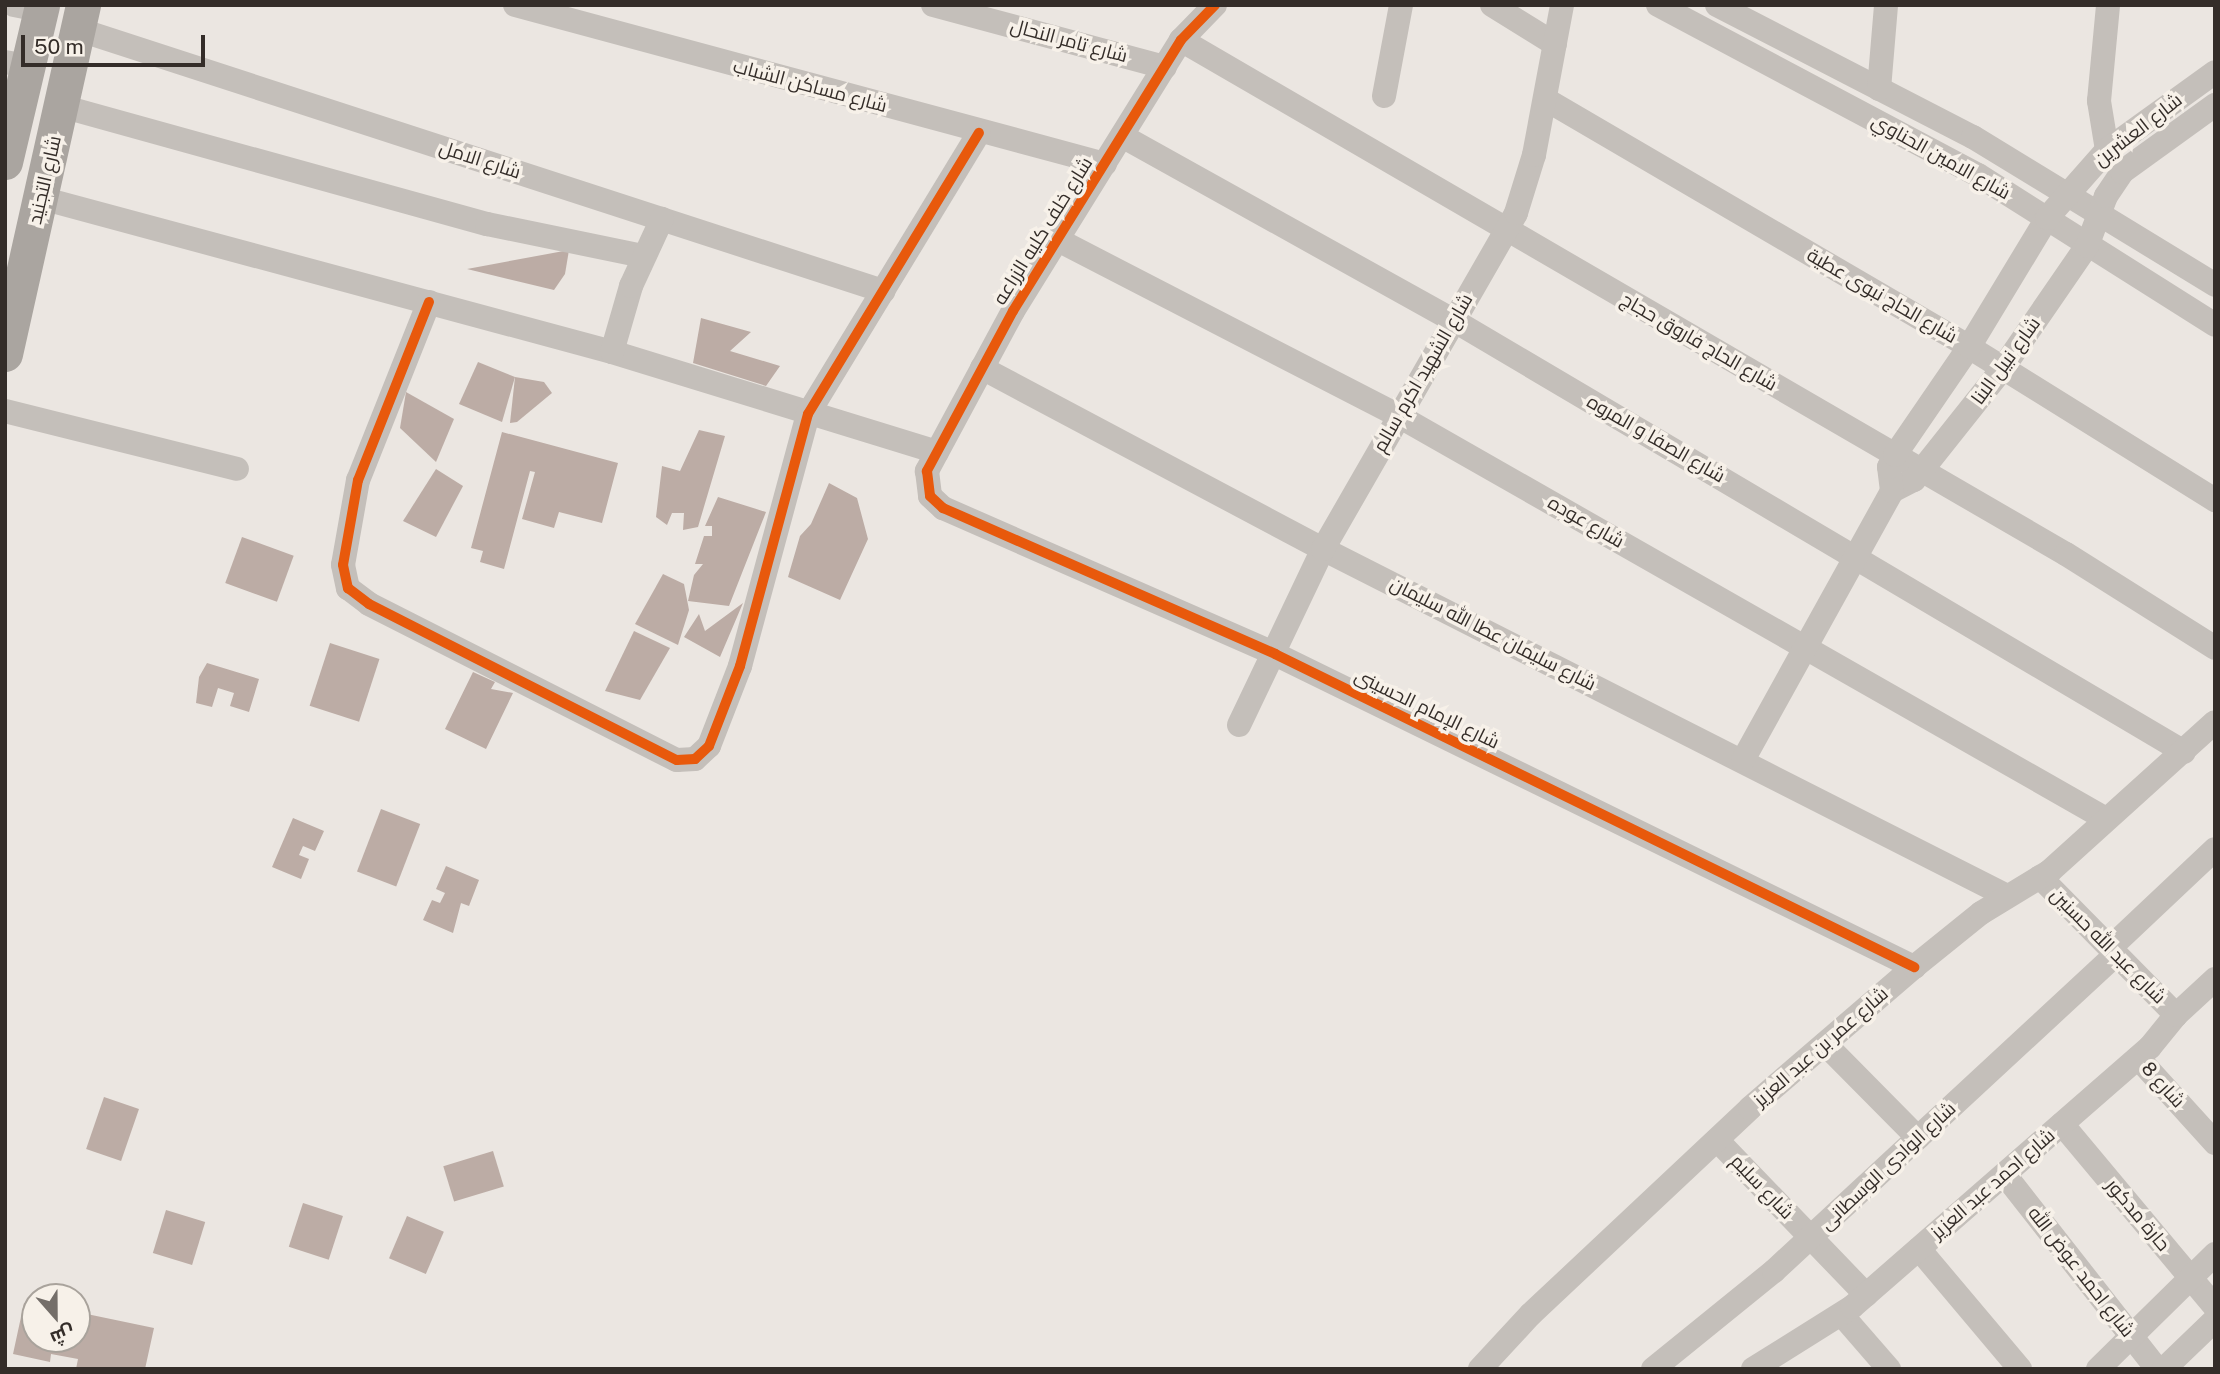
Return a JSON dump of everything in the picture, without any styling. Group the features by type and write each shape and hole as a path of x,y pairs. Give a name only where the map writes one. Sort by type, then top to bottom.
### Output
{"highway":[{"path":"5,162 16,64 32,7"},
{"name":"شارع التجنيد","path":"5,354 80,17"}],"street":[{"name":"شارع مساكن الشباب","path":"515,5 979,134 1105,164"},
{"name":"شارع تامر النحال","path":"933,5 1165,67"},
{"name":"شارع خلف كليه الزراعه","path":"926,489 927,471 937,452 982,368 1058,240 1181,40 1215,5"},
{"path":"1384,96 1401,5"},
{"path":"1492,5 1555,44"},
{"name":"شارع الشهيد اكرم سالم","path":"1239,725 1324,549 1397,415 1506,231 1526,188 1562,5"},
{"name":"شارع الامين الحناوي","path":"1658,5 1978,175 2215,326"},
{"name":"شارع الامين الحناوي","path":"1717,5 1973,137 2215,285"},
{"path":"1879,89 1886,5"},
{"path":"2107,150 2099,101 2108,5"},
{"name":"شارع الامل","path":"80,17 662,219 883,291"},
{"name":"شارع الحاج فاروق حجاج","path":"1181,40 2066,554 2215,648"},
{"name":"شارع العشرين","path":"2066,194 2107,150 2215,72"},
{"name":"شارع الحاج نبوى عطية","path":"1545,99 1969,347 2215,500"},
{"path":"61,106 487,223 643,256"},
{"name":"شارع العشرين","path":"2099,213 2122,172 2215,106"},
{"path":"429,302 358,480 343,565 348,587 369,604 677,760 704,754 725,709 808,414 979,134"},
{"name":"شارع الصفا و المروه","path":"1122,136 1453,320 1856,555 2184,752"},
{"name":"شارع نبيل البنا","path":"1743,760 1892,491 1889,467 1895,455 1969,347 2047,218 2066,194"},
{"path":"41,198 612,352 937,452"},
{"name":"شارع نبيل البنا","path":"1892,491 1908,485 1921,472 2003,368 2087,246 2099,213"},
{"path":"612,352 643,256 662,219"},
{"name":"شارع عوده","path":"1058,240 1397,415 2106,819"},
{"name":"شارع سليمان عطا الله سليمان","path":"982,368 1324,549 2007,896"},
{"path":"5,411 237,469"},
{"name":"شارع الإمام الحسينى","path":"926,489 943,508 1275,654 1914,967"},
{"name":"شارع عمر بن عبد العزيز","path":"1480,1369 1531,1314 1717,1140 1825,1044 1914,967 2007,896 2040,877 2215,722"},
{"name":"شارع الوادى الوسطانى","path":"1653,1369 1811,1237 1918,1138 2215,849"},
{"name":"شارع عبد الله حسنين","path":"2040,877 2176,1014"},
{"name":"شارع احمد عبد العزيز","path":"1761,1367 1842,1315 1866,1295 2138,1058 2176,1014 2213,985"},
{"path":"1825,1044 1918,1138"},
{"name":"شارع 8","path":"2138,1058 2215,1143"},
{"name":"حارة مدكور","path":"2062,1124 2215,1307"},
{"name":"شارع سليم","path":"1717,1140 1866,1295"},
{"name":"شارع احمد عوض الله","path":"2005,1175 2157,1369"},
{"path":"1919,1249 2020,1369"},
{"path":"2098,1369 2215,1254"},
{"path":"1842,1315 1889,1369"},
{"path":"2164,1369 2215,1320"}],"building":[{"path":"569,250 565,274 554,290 467,269"},
{"path":"701,318 751,332 730,351 780,366 766,386 693,363"},
{"path":"478,362 515,377 502,422 459,404"},
{"path":"515,377 544,382 552,393 517,422 510,423"},
{"path":"406,392 454,419 436,462 400,428"},
{"path":"699,430 725,436 698,527 683,530 684,513 672,513 667,525 656,517 662,466 680,471"},
{"path":"502,432 618,463 602,523 559,512 554,528 522,519 535,472 530,471 504,569 480,562 483,551 471,548"},
{"path":"436,469 463,486 436,537 403,521"},
{"path":"829,483 857,498 868,539 840,600 788,577 800,536 811,524"},
{"path":"718,497 766,512 729,606 688,601 694,575 703,564 695,564 704,536 712,536 712,526 705,526"},
{"path":"242,537 294,556 277,602 225,583"},
{"path":"663,574 684,584 689,610 678,645 635,624"},
{"path":"743,603 720,657 684,637 699,614 705,631"},
{"path":"634,631 670,648 640,700 605,691"},
{"path":"330,643 379,659 359,722 310,706"},
{"path":"207,663 259,679 249,712 230,706 234,693 218,688 212,707 196,703 199,677"},
{"path":"473,672 495,682 491,689 513,693 486,749 445,729"},
{"path":"381,809 420,824 396,887 357,872"},
{"path":"293,818 324,831 315,851 303,846 299,855 309,859 301,879 272,867"},
{"path":"446,866 479,880 469,906 461,903 453,933 423,920 432,900 440,903 445,893 436,889"},
{"path":"104,1097 139,1109 121,1161 86,1149"},
{"path":"493,1151 504,1186 454,1202 443,1166"},
{"path":"303,1203 343,1216 329,1260 289,1247"},
{"path":"166,1210 205,1222 192,1265 153,1253"},
{"path":"407,1216 444,1232 426,1274 389,1258"},
{"path":"91,1315 154,1328 145,1369 76,1369 78,1359 51,1354 50,1362 13,1354 21,1317 21,1353 91,1353"}],"cycle path":[{"path":"1215,5 1181,40 1013,311 927,471 930,496 943,508 1275,654 1914,967"},
{"path":"429,302 358,480 343,565 348,588 369,604 677,760 695,759 709,746 740,666 808,414 979,133"}]}
